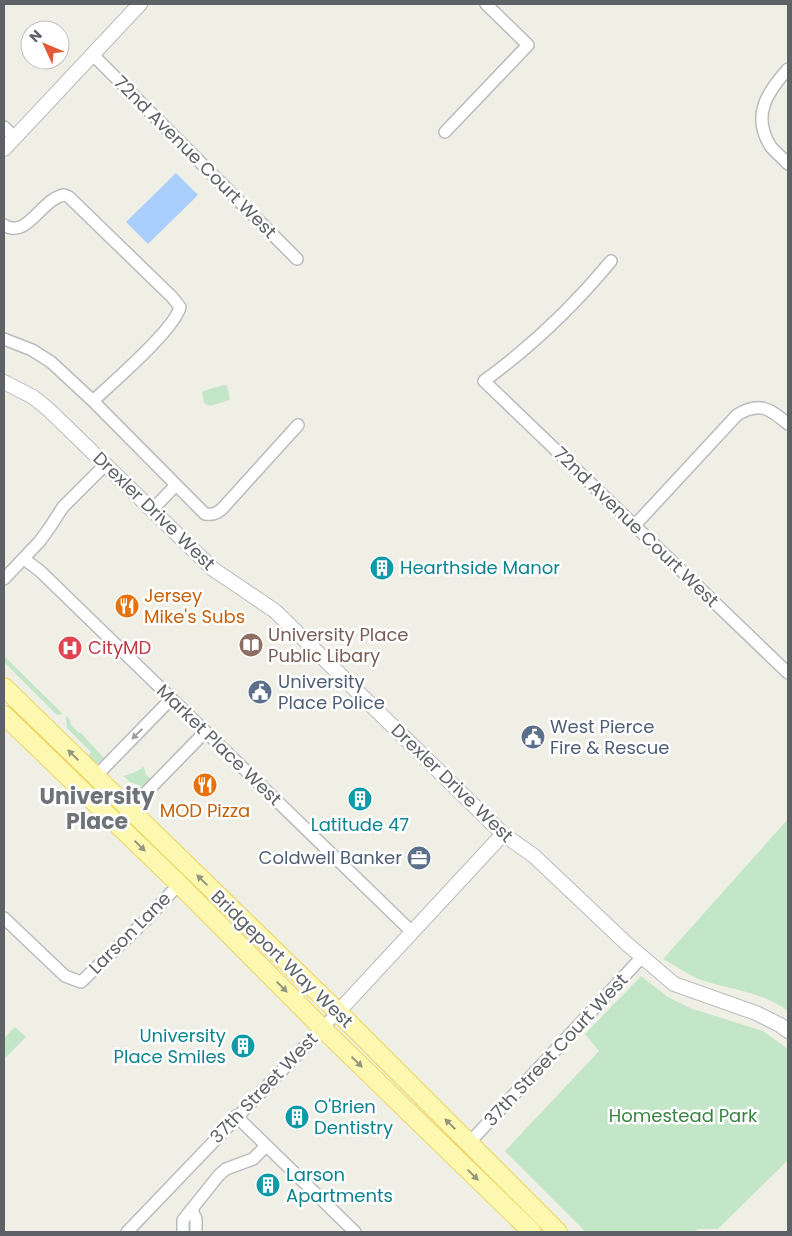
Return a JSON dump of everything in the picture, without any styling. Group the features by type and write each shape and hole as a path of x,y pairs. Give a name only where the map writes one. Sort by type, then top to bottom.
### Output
{"main road":[{"name":"Bridgeport Way West","path":"4,688 338,1012 558,1232"},
{"name":"Bridgeport Way West","path":"4,715 179,884 322,1028 532,1232"}],"street":[{"path":"4,149 140,4"},
{"path":"445,132 528,45 486,4"},
{"name":"72nd Avenue Court West","path":"93,55 297,259"},
{"path":"788,69 766,97 763,110 763,124 766,137 772,148 788,164"},
{"path":"4,127 14,137"},
{"path":"4,224 8,228 19,228 27,224 51,200 64,195 69,197 172,297 180,308 178,314 160,336 93,402"},
{"name":"72nd Avenue Court West","path":"611,261 586,291 552,326 507,364 484,380 788,673"},
{"path":"4,338 45,358 93,402 205,514 216,514 222,509 298,425"},
{"name":"Drexler Drive West","path":"4,382 40,403 213,569 275,611 503,834 534,856 642,957 674,984 756,1013 788,1031"},
{"path":"635,524 738,415 746,410 764,408 774,412 788,424"},
{"path":"4,579 24,559 50,527 63,507 105,465"},
{"path":"152,510 176,485"},
{"name":"Market Place West","path":"24,559 40,571 412,932"},
{"path":"95,777 171,699"},
{"path":"129,810 205,732"},
{"name":"37th Street West","path":"127,1232 236,1116 338,1012 503,834"},
{"name":"Larson Lane","path":"4,918 65,976 81,982 145,921 179,884"},
{"name":"37th Street Court West","path":"469,1143 642,957"},
{"path":"236,1116 355,1232"},
{"path":"182,1232 183,1220 222,1172 248,1162 266,1146"},
{"path":"192,1210 196,1219 196,1232"}],"green space":[{"path":"224,385 227,386 229,400 210,406 204,403 202,392"},
{"path":"4,656 63,714 57,715 4,662"},
{"path":"66,716 70,720 71,725 104,758 98,763 94,763 87,757 91,752 67,728"},
{"path":"144,767 146,775 152,779 143,787 130,782 123,776 133,773"},
{"path":"788,819 788,1011 756,995 701,980 663,959"},
{"name":"Homestead Park","path":"641,976 668,997 690,1008 763,1031 788,1049 788,1160 718,1229 698,1229 694,1232 586,1232 505,1151 599,1051 585,1034"},
{"path":"15,1027 26,1037 4,1059 4,1038"}],"water":[{"path":"176,173 198,195 148,244 126,222"}],"place":[{"name":"Hearthside Manor","path":"382,568"},
{"name":"Jersey Mike's Subs","path":"127,606"},
{"name":"University Place Public Libary","path":"251,645"},
{"name":"CityMD","path":"70,648"},
{"name":"University Place Police","path":"260,692"},
{"name":"West Pierce Fire & Rescue","path":"533,737"},
{"name":"MOD Pizza","path":"205,785"},
{"name":"Latitude 47","path":"360,799"},
{"name":"Coldwell Banker","path":"419,858"},
{"name":"University Place Smiles","path":"243,1046"},
{"name":"O'Brien Dentistry","path":"297,1117"},
{"name":"Larson Apartments","path":"268,1185"}],"district":[{"name":"University Place","path":"97,808"}]}
